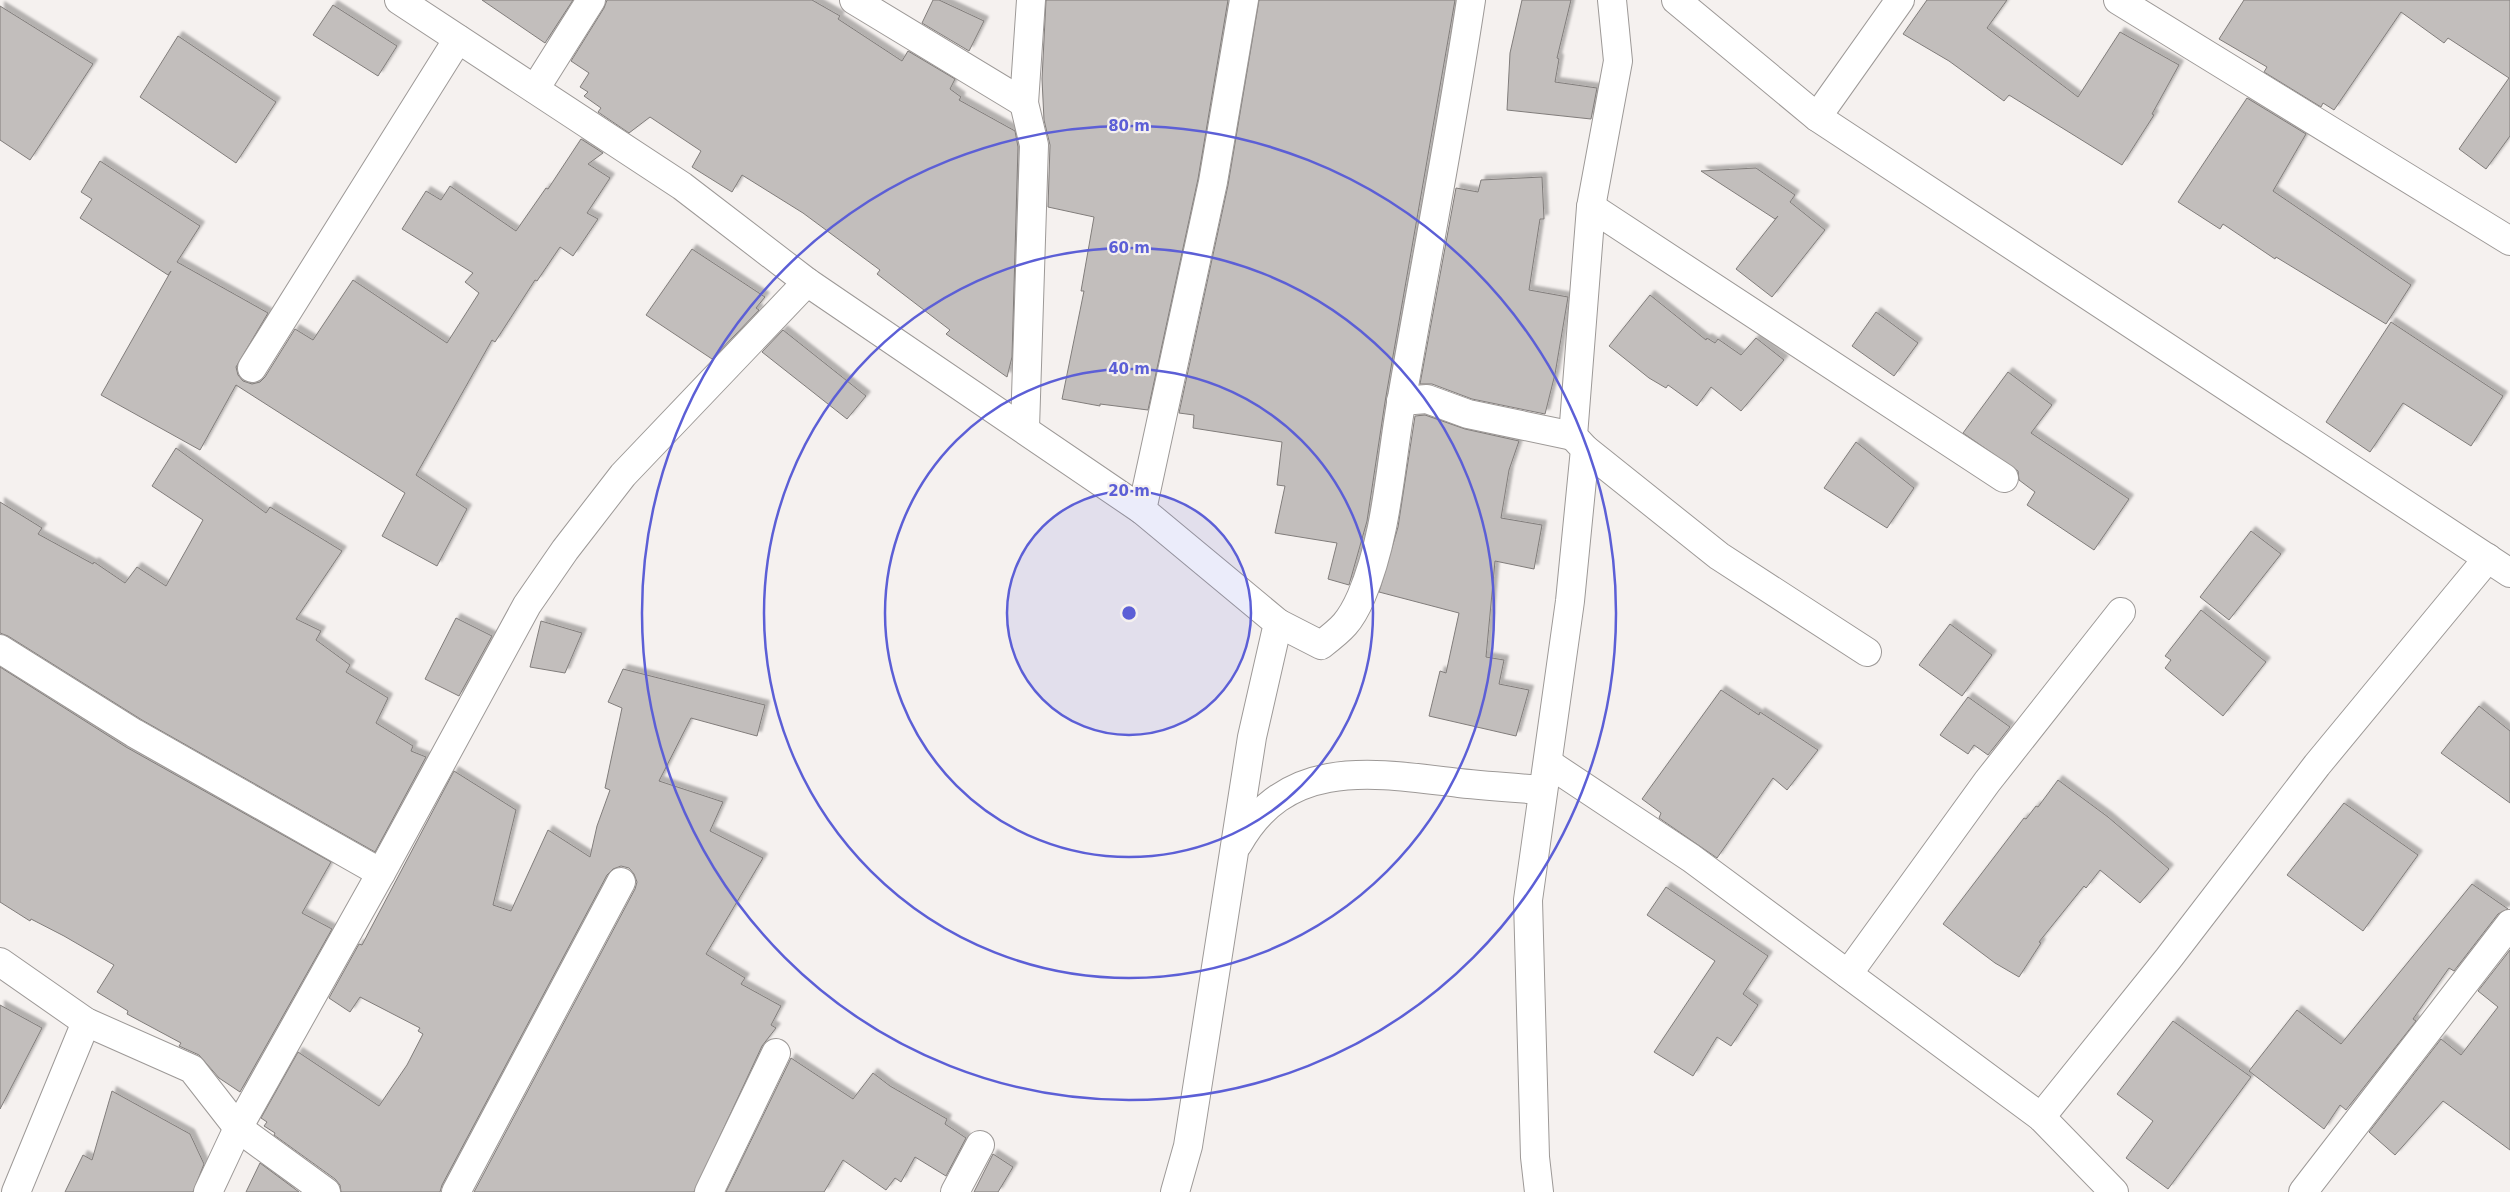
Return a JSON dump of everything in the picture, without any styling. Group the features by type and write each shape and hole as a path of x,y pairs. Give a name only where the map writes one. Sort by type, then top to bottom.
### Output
{"street":[{"path":"399,0 682,186 807,282 1025,428 1142,510 1278,623 1321,645 1346,626 1361,597 1373,564 1389,488 1401,401 1457,96 1471,0"},
{"path":"535,89 592,0"},
{"path":"854,0 1024,103"},
{"path":"1025,428 1034,145 1024,103 1031,0"},
{"path":"1142,510 1213,182 1244,0"},
{"path":"1539,1192 1535,1157 1528,900 1570,601 1591,206 1618,61 1612,0"},
{"path":"1817,117 1900,0"},
{"path":"2118,0 2510,241"},
{"path":"1681,2 1817,117 2510,573"},
{"path":"252,368 458,39"},
{"path":"1591,206 2004,478"},
{"path":"208,1192 238,1128 381,873 527,605 565,550 623,475 807,282"},
{"path":"1401,401 1426,399 1468,414 1579,442 1720,556 1867,652"},
{"path":"2041,1117 2168,959 2317,765 2488,558"},
{"path":"1848,974 1987,782 2121,612"},
{"path":"1175,1192 1188,1146 1252,737 1278,623"},
{"path":"0,649 134,733 381,873"},
{"path":"1548,762 1691,858 2041,1117 2114,1192"},
{"path":"1234,850 1250,822 1272,802 1301,785 1348,774 1404,776 1543,790"},
{"path":"456,1192 621,882"},
{"path":"2303,1192 2510,924"},
{"path":"0,962 86,1022 192,1070 238,1128 326,1192"},
{"path":"16,1192 86,1022"},
{"path":"710,1192 776,1053"},
{"path":"955,1192 980,1145"}],"building":[{"path":"482,0 573,0 545,43"},
{"path":"607,0 812,0 840,16 838,19 902,61 908,51 955,79 950,89 961,97 959,100 1015,131 1018,147 1012,357 1007,377 946,334 950,330 877,274 880,270 803,213 742,175 732,192 692,167 701,151 650,117 629,133 598,112 601,108 584,96 588,92 580,87 589,73 571,61"},
{"path":"933,0 939,0 984,21 969,51 922,23"},
{"path":"1046,0 1228,0 1198,179 1148,410 1100,404 1100,406 1062,399 1084,291 1081,291 1094,217 1048,207 1050,145 1044,120 1042,79"},
{"path":"1259,0 1455,0 1385,402 1367,521 1349,585 1328,579 1337,543 1275,533 1285,486 1277,485 1282,442 1193,428 1194,415 1179,413 1228,185"},
{"path":"1522,0 1571,0 1557,58 1559,59 1555,82 1597,88 1591,119 1507,110 1510,53"},
{"path":"1927,0 2007,0 1987,28 2078,97 2120,32 2179,65 2152,114 2154,115 2122,165 2009,95 2004,101 1949,61 1903,34"},
{"path":"2244,0 2510,0 2510,136 2486,169 2459,149 2509,78 2448,38 2444,43 2401,12 2334,110 2323,103 2321,107 2264,72 2267,67 2219,39"},
{"path":"333,5 397,46 378,76 313,35"},
{"path":"0,6 93,64 30,160 0,140"},
{"path":"178,36 276,102 236,163 140,97"},
{"path":"2247,98 2306,134 2273,191 2411,285 2386,324 2276,257 2275,259 2223,224 2220,229 2178,202"},
{"path":"581,139 603,153 588,164 610,178 587,213 598,219 573,256 560,247 537,281 535,280 495,342 492,340 416,475 467,509 437,566 382,536 405,493 236,385 200,450 101,395 171,271 168,275 80,218 92,199 81,192 100,161 200,226 177,262 268,313 236,367 238,375 243,381 252,384 260,382 265,377 295,329 313,340 353,280 447,343 479,293 465,282 473,273 402,229 426,191 441,200 450,186 516,231 546,188 548,189"},
{"path":"1756,168 1795,195 1790,202 1825,230 1772,297 1736,269 1778,216 1775,219 1701,171"},
{"path":"1542,177 1544,219 1540,219 1529,290 1568,297 1555,374 1545,414 1472,399 1432,384 1420,384 1456,188 1478,192 1481,180"},
{"path":"692,249 765,297 756,308 759,310 712,359 646,315"},
{"path":"1650,295 1706,340 1707,338 1715,343 1718,339 1741,355 1756,338 1784,360 1741,411 1711,387 1697,406 1668,385 1666,388 1649,378 1609,346"},
{"path":"1876,312 1918,343 1894,376 1852,346"},
{"path":"2391,322 2503,396 2471,446 2403,403 2370,452 2326,422"},
{"path":"783,330 866,396 847,419 762,352"},
{"path":"2008,372 2052,405 2031,433 2129,499 2094,550 2027,505 2035,492 2019,480 2018,471 1963,433"},
{"path":"1425,415 1465,429 1519,441 1509,470 1501,518 1542,525 1534,569 1495,561 1486,657 1504,660 1499,684 1529,690 1516,736 1429,716 1440,671 1446,673 1459,613 1379,592 1398,527 1415,416"},
{"path":"1856,442 1914,488 1887,528 1824,488"},
{"path":"176,448 266,513 270,507 342,551 296,619 321,631 316,640 350,665 346,672 388,698 376,723 413,746 411,751 426,757 375,852 142,720 8,636 0,633 0,502 42,528 38,534 93,564 94,562 125,583 137,567 166,586 203,520 152,486"},
{"path":"2251,531 2281,554 2229,620 2200,597"},
{"path":"2201,610 2266,662 2223,716 2165,668 2171,660 2165,656"},
{"path":"456,618 492,636 459,696 425,679"},
{"path":"541,621 582,633 565,673 530,667"},
{"path":"1950,624 1992,655 1962,696 1919,665"},
{"path":"0,667 126,747 331,862 302,913 332,929 240,1092 219,1078 199,1055 179,1046 181,1043 127,1014 128,1011 97,992 114,965 64,936 31,919 30,921 0,902"},
{"path":"623,669 765,705 757,736 691,718 659,781 723,802 710,831 763,858 706,954 745,978 741,984 781,1006 771,1025 776,1028 762,1046 694,1192 474,1192 635,889 637,882 634,874 629,868 621,866 613,869 607,875 440,1192 341,1192 340,1185 335,1179 274,1135 275,1133 264,1126 267,1122 261,1118 298,1052 379,1106 407,1065 423,1034 418,1031 420,1028 360,997 350,1012 329,998 359,944 362,945 454,771 516,810 493,905 511,911 548,830 590,857 597,826 610,790 605,788 622,708 608,702"},
{"path":"1721,690 1759,715 1760,712 1818,750 1787,790 1773,778 1717,858 1659,818 1661,813 1642,799"},
{"path":"1968,697 2010,727 1988,755 1974,745 1968,754 1940,735"},
{"path":"2479,706 2510,731 2510,803 2441,753"},
{"path":"2058,780 2108,817 2169,869 2140,903 2100,870 2086,888 2084,886 2039,942 2041,943 2019,977 1995,963 1943,924 2024,818 2026,819 2036,806 2038,807"},
{"path":"2344,803 2418,855 2363,931 2287,875"},
{"path":"2472,884 2508,909 2498,914 2454,971 2449,968 2413,1019 2416,1021 2346,1110 2340,1105 2324,1129 2249,1071 2297,1010 2341,1044"},
{"path":"1666,887 1768,956 1743,994 1758,1005 1731,1046 1717,1037 1693,1076 1654,1052 1715,961 1647,915"},
{"path":"2510,950 2510,1150 2443,1101 2395,1155 2369,1132 2441,1039 2461,1055 2498,1007 2478,991"},
{"path":"0,1005 42,1028 0,1109"},
{"path":"2173,1021 2251,1077 2168,1189 2126,1158 2153,1121 2117,1094"},
{"path":"791,1058 853,1099 873,1073 890,1086 947,1119 945,1124 966,1138 946,1176 915,1157 901,1182 895,1178 886,1190 843,1160 824,1192 726,1192"},
{"path":"112,1091 190,1134 204,1164 193,1192 65,1192 83,1155 92,1160"},
{"path":"993,1154 1013,1167 998,1192 974,1192"},
{"path":"260,1163 299,1192 246,1192"}]}
